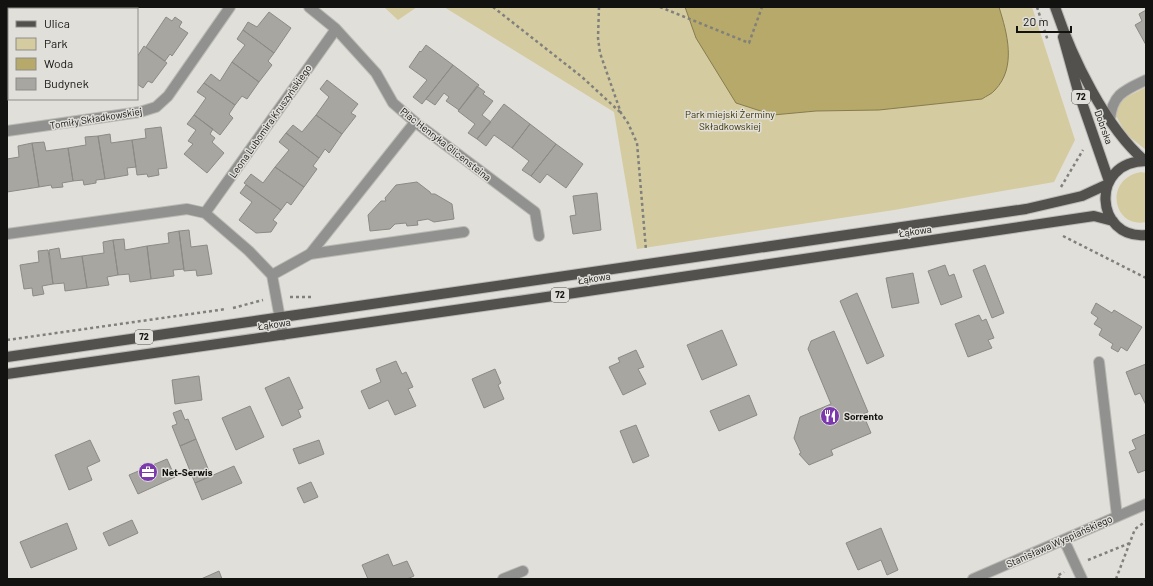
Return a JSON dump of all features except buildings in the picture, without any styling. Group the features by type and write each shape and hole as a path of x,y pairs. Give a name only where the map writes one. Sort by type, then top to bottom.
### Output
{"main road":[{"name":"Dobrska","path":"1056,9 1083,72 1110,120 1131,149 1146,161"},
{"name":"Dobrska","path":"1056,9 1066,51 1078,91 1109,182"},
{"name":"72","path":"1144,238 1120,228 1113,221 1105,203 1109,182 1116,172 1124,165 1146,161"},
{"name":"Łąkowa","path":"7,356 280,318 1026,209 1082,196 1109,182"},
{"name":"Łąkowa","path":"7,374 1094,216 1107,218 1113,221"}],"street":[{"name":"Tomiły Składkowskiej","path":"7,132 140,112 156,107 168,96 230,7"},
{"path":"309,7 336,29"},
{"name":"Plac Henryka Glicensteina","path":"336,29 376,73 393,103 415,122 535,212 539,236"},
{"name":"Leona Lubomira Kruszyńskiego","path":"205,213 336,29"},
{"path":"1110,120 1111,107 1116,97 1124,91 1146,80"},
{"path":"310,254 415,122"},
{"path":"7,234 186,209 205,213 249,251 272,275 283,335"},
{"path":"272,275 310,254 464,232"},
{"path":"1099,362 1117,516"},
{"name":"Stanisława Wyspiańskiego","path":"973,579 1146,504"},
{"path":"1064,540 1082,579"},
{"path":"503,579 523,571"}],"path":[{"path":"493,7 582,77 621,113"},
{"path":"599,7 598,38 600,53 621,113 637,142 646,253"},
{"path":"660,7 749,43 762,7"},
{"path":"1037,7 1050,45"},
{"path":"1058,193 1084,148 1083,143"},
{"path":"1059,234 1146,278"},
{"path":"7,340 236,308 263,300 313,297"},
{"path":"1116,579 1135,529 1146,521"},
{"path":"1086,561 1130,543"}],"green space":[{"path":"384,7 417,7 398,20"},
{"name":"Park miejski Żerminy Składkowskiej","path":"444,7 1032,7 1075,140 1054,182 894,210 637,249 614,112"},
{"path":"1146,87 1146,150 1126,134 1115,114 1119,101"},
{"path":"1141,172 1146,173 1146,222 1135,222 1126,218 1120,211 1117,202 1117,193 1121,184 1129,176"}],"water":[{"path":"685,7 999,7 1007,39 1008,60 1002,81 991,94 982,99 879,110 816,111 773,115 736,103 696,38"}],"place":[{"name":"Sorrento","path":"830,416"},
{"name":"Net-Serwis","path":"148,472"}]}
